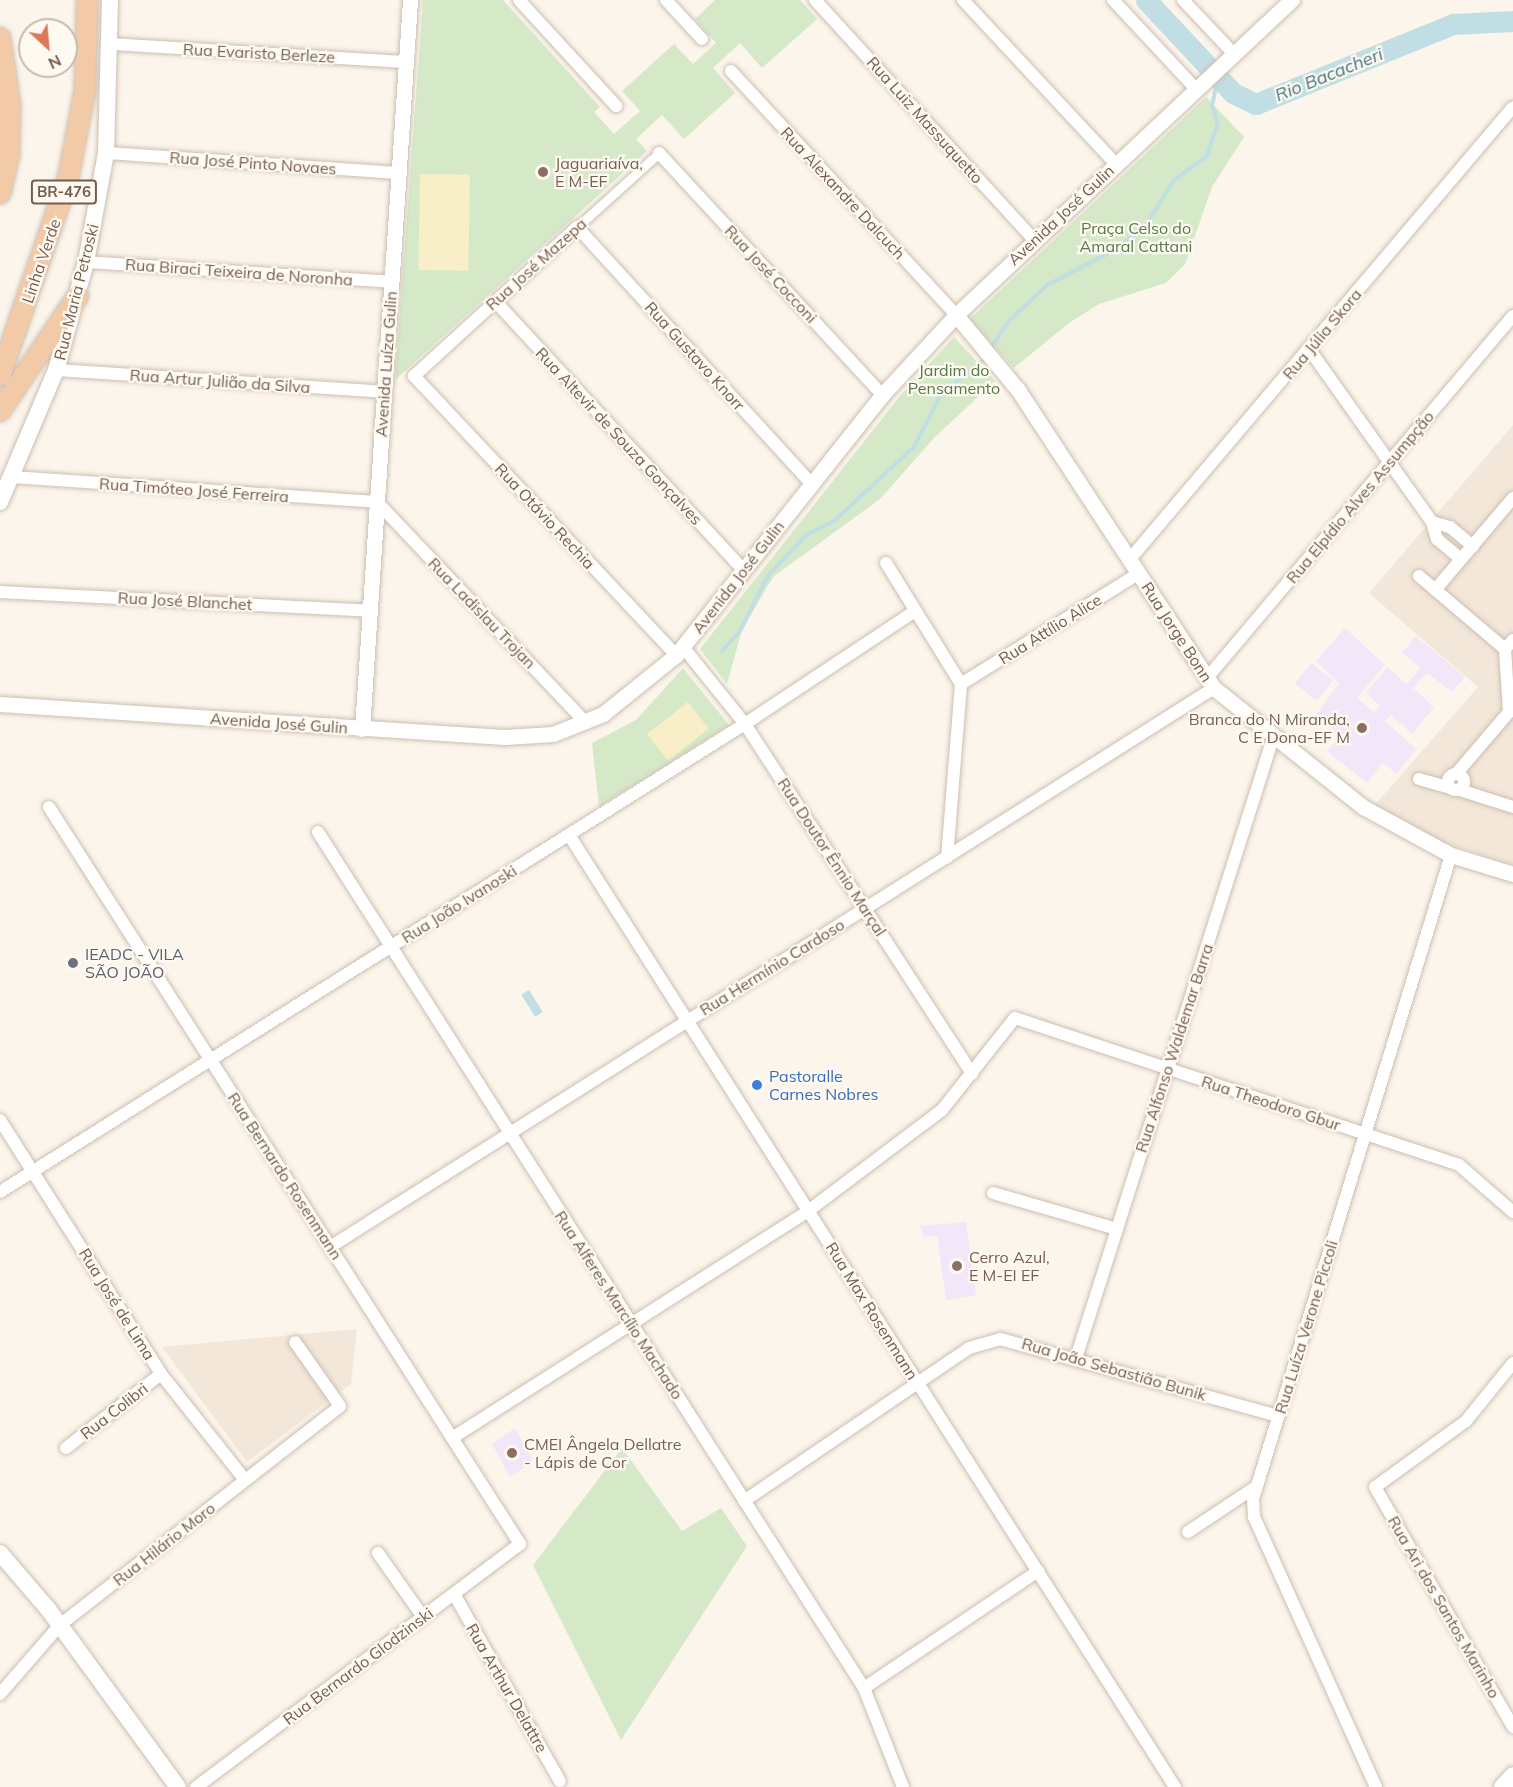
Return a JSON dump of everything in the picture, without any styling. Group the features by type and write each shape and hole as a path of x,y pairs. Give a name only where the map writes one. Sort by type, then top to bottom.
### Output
{"highway":[{"name":"Linha Verde","path":"0,376 68,179 85,90 87,0"},
{"path":"0,38 10,105 9,155 0,193"},
{"path":"0,411 78,296"}],"main road":[{"name":"Rua Maria Petroski","path":"0,502 56,370 86,262 106,153 111,44 110,0"},
{"path":"0,1553 60,1625 178,1787"},
{"path":"1502,1787 1513,1775"}],"street":[{"name":"Avenida Luíza Gulin","path":"362,729 410,0"},
{"path":"519,0 616,106"},
{"path":"666,0 702,39"},
{"name":"Rua Luiz Massuquetto","path":"815,0 1034,240"},
{"path":"963,0 1116,164"},
{"path":"1113,0 1199,86"},
{"path":"1183,0 1229,58"},
{"name":"Avenida José Gulin","path":"0,704 362,729 521,737 586,723 639,689 679,651 882,396 956,315 1292,0"},
{"name":"Rua Evaristo Berleze","path":"111,44 406,62"},
{"name":"Rua Alexandre Dalcuch","path":"731,71 956,315"},
{"name":"Rua Júlia Skora","path":"1130,560 1513,107"},
{"name":"Rua José Pinto Novaes","path":"106,153 399,173"},
{"name":"Rua José Mazepa","path":"414,376 659,153"},
{"name":"Rua José Cocconi","path":"659,153 882,396"},
{"name":"Rua Gustavo Knorr","path":"577,227 812,484"},
{"name":"Rua Biraci Teixeira de Noronha","path":"86,262 392,282"},
{"name":"Rua Altevir de Souza Gonçalves","path":"496,302 743,570"},
{"name":"Rua Jorge Bonn","path":"956,315 1018,390 1211,683 1273,738 1363,807 1451,855 1513,874"},
{"name":"Rua Elpídio Alves Assumpção","path":"1211,683 1390,462 1513,316"},
{"path":"1309,350 1432,522 1437,539 1461,559"},
{"name":"Rua Artur Julião da Silva","path":"56,370 384,392"},
{"name":"Rua Otávio Rechia","path":"414,376 679,651"},
{"name":"Rua Timóteo José Ferreira","path":"11,477 377,502"},
{"path":"1435,590 1513,498"},
{"name":"Rua Ladislau Trojan","path":"377,502 586,723"},
{"path":"1432,522 1450,527 1473,546"},
{"path":"886,563 961,684 947,857"},
{"name":"Rua Attílio Alice","path":"961,684 1139,573"},
{"path":"1419,576 1509,645 1511,713 1456,774 1464,781 1455,789"},
{"name":"Rua José Blanchet","path":"0,592 370,611"},
{"name":"Rua João Ivanoski","path":"0,1192 745,724 915,611"},
{"name":"Rua Doutor Ênnio Marçal","path":"679,651 745,724 972,1074"},
{"name":"Rua Hermínio Cardoso","path":"330,1247 947,857 1211,683"},
{"name":"Rua Alfonso Waldemar Barra","path":"1076,1358 1273,738"},
{"path":"1419,779 1513,807"},
{"name":"Rua Bernardo Rosenmann","path":"49,807 520,1544"},
{"name":"Rua Alferes Marcílio Machado","path":"318,832 864,1688 903,1787"},
{"name":"Rua Max Rosenmann","path":"569,835 1175,1787"},
{"name":"Rua Luíza Verone Piccoli","path":"1376,1787 1254,1517 1257,1486 1451,855"},
{"name":"Rua Theodoro Gbur","path":"972,1074 1015,1018 1468,1169 1513,1212"},
{"path":"452,1438 808,1211 927,1123 972,1074"},
{"name":"Rua José de Lima","path":"0,1120 161,1374 245,1480"},
{"path":"993,1193 1117,1229"},
{"name":"Rua João Sebastião Bunik","path":"744,1501 969,1348 1000,1339 1076,1358 1278,1416"},
{"name":"Rua Hilário Moro","path":"0,1694 60,1625 340,1406 295,1342"},
{"name":"Rua Ari dos Santos Marinho","path":"1513,1364 1466,1421 1376,1487 1513,1727"},
{"name":"Rua Colibri","path":"66,1448 161,1374"},
{"path":"1188,1532 1257,1486"},
{"name":"Rua Bernardo Glodzinski","path":"196,1787 520,1544"},
{"path":"378,1553 423,1617"},
{"path":"864,1688 1038,1571"},
{"name":"Rua Arthur Delattre","path":"454,1594 560,1781"}],"shaded area":[{"path":"1513,425 1513,865 1437,840 1374,806 1478,687 1369,593"},
{"path":"1345,628 1385,665 1357,698 1374,712 1380,706 1366,693 1387,667 1407,684 1421,668 1402,653 1416,636 1465,677 1452,692 1427,673 1413,688 1434,707 1412,734 1391,715 1385,721 1416,749 1397,774 1383,763 1367,783 1327,751 1340,735 1316,715 1339,683 1316,661"},
{"path":"1311,663 1333,680 1317,701 1295,683"},
{"name":"Cerro Azul, E M-EI EF","path":"966,1222 976,1295 946,1300 937,1236 924,1237 920,1226"},
{"path":"357,1329 351,1384 247,1462 162,1347"},
{"name":"CMEI Ângela Dellatre - Lápis de Cor","path":"515,1428 533,1462 510,1477 492,1444"}],"green space":[{"path":"423,0 503,0 600,107 594,112 614,134 640,111 622,91 674,44 693,64 716,43 695,19 715,0 800,0 817,19 762,68 740,43 713,68 735,93 684,139 662,115 636,139 647,151 395,380"},
{"name":"Praça Celso do Amaral Cattani","path":"1206,97 1244,137 1212,187 1185,264 1166,283 1099,304 1069,323 1014,368 970,319"},
{"name":"Jardim do Pensamento","path":"954,337 995,381 935,437 880,499 773,577 742,630 727,684 700,649 900,396"},
{"path":"683,668 729,725 599,807 592,743 636,720"},
{"path":"622,1448 682,1531 721,1508 747,1546 621,1740 533,1565"}],"sand":[{"path":"420,174 470,175 468,271 418,270"},
{"path":"688,702 709,729 668,761 647,734"}],"water":[{"path":"529,990 543,1012 535,1017 521,995"}],"waterway":[{"name":"Rio Bacacheri","path":"1146,0 1233,93 1256,104 1453,24 1513,21"},
{"path":"991,349 1007,323 1047,285 1113,251 1145,227 1174,180 1207,156 1218,123 1212,106 1218,77"},
{"path":"722,651 740,631 768,576 806,535 834,521 914,447 941,394 986,358"}],"place":[{"name":"Jaguariaíva, E M-EF","path":"543,172"},
{"name":"Branca do N Miranda, C E Dona-EF M","path":"1362,728"},
{"name":"IEADC - VILA SÃO JOÃO","path":"73,963"},
{"name":"Pastoralle Carnes Nobres","path":"757,1085"},
{"name":"Cerro Azul, E M-EI EF","path":"957,1266"},
{"name":"CMEI Ângela Dellatre - Lápis de Cor","path":"512,1453"}]}
